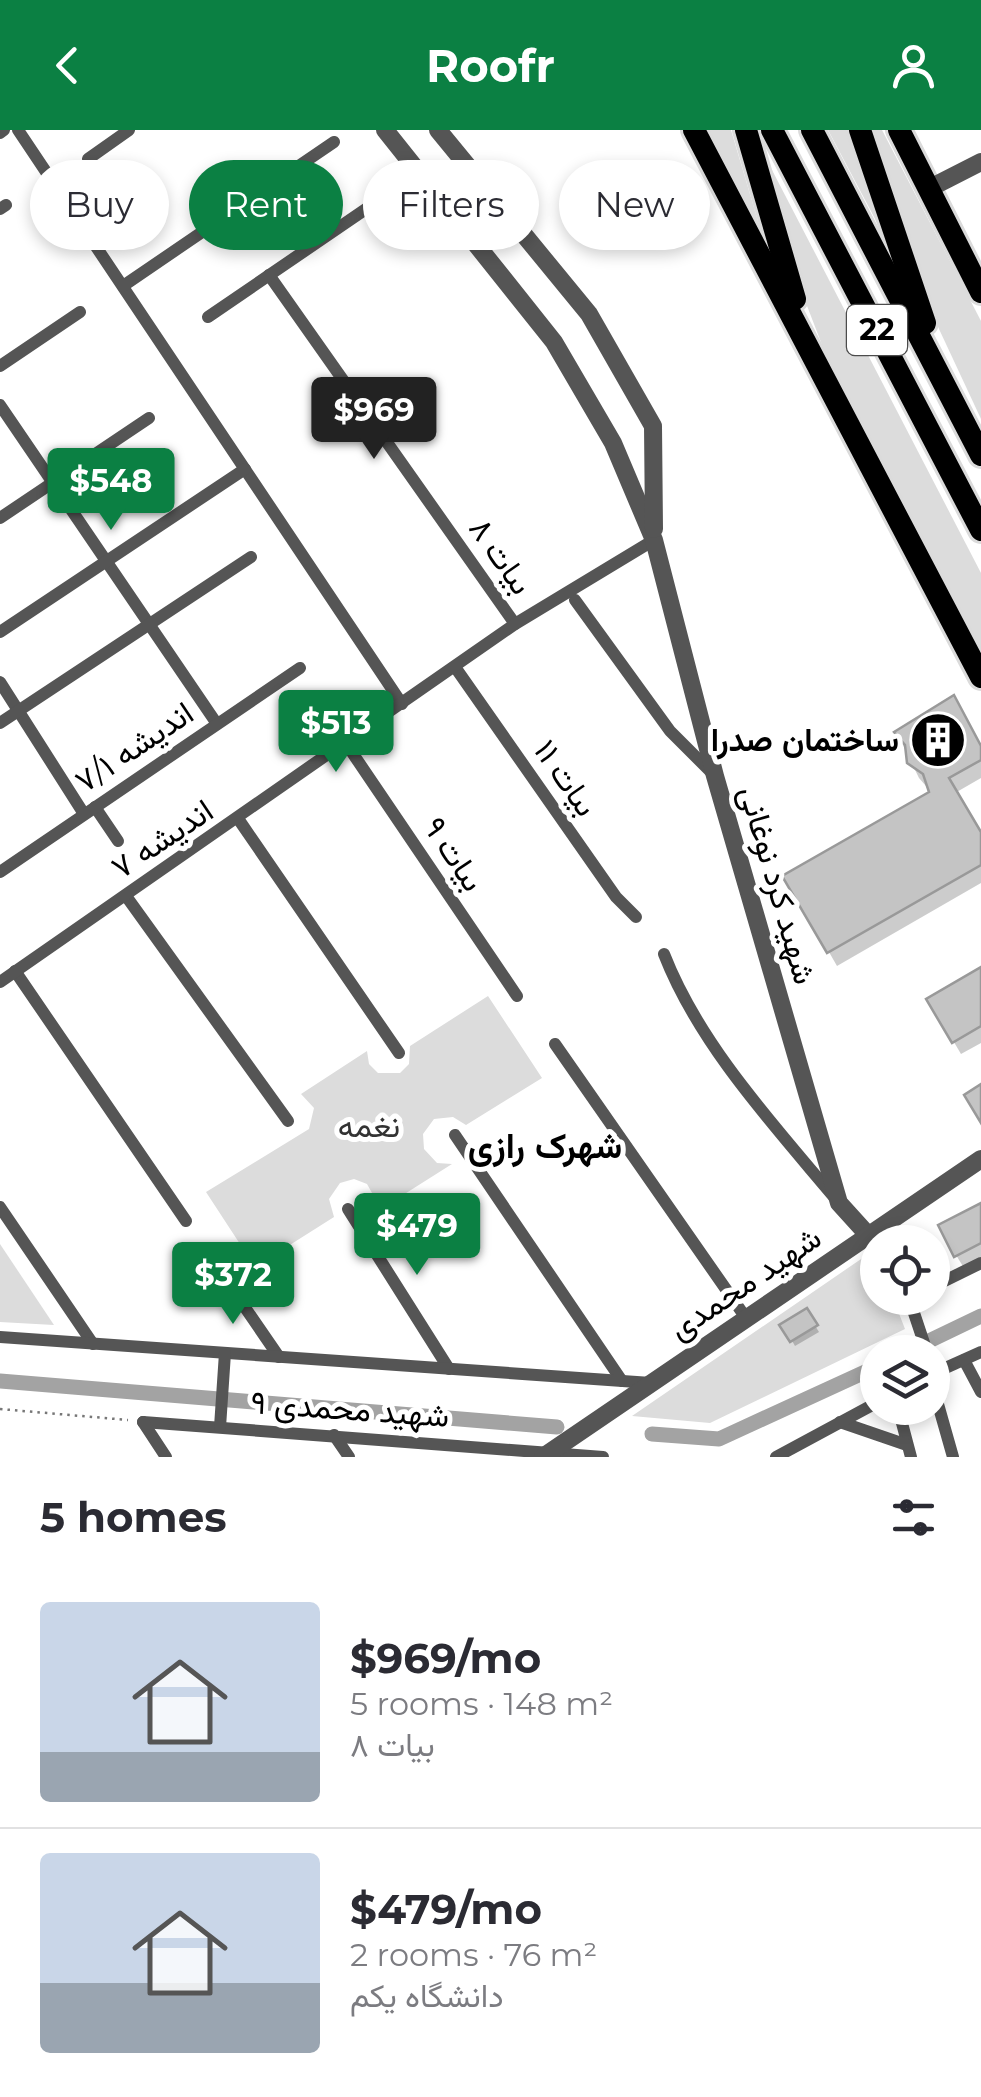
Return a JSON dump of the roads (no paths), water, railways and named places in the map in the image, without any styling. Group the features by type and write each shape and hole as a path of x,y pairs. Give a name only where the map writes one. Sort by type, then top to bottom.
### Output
{"highway":[{"path":"694,130 981,677"},
{"path":"746,130 774,237 819,370"},
{"name":"22","path":"772,130 981,530"},
{"name":"22","path":"812,130 981,454"},
{"path":"860,130 944,384"},
{"path":"899,130 981,292"}],"street":[{"path":"18,130 402,704"},
{"path":"88,160 129,130"},
{"name":"شهید کرد نوغانی","path":"385,130 554,342 612,444 654,540 715,776 839,1203 860,1226"},
{"name":"شهید کرد نوغانی","path":"438,130 589,314 653,426 654,540"},
{"path":"123,286 334,142"},
{"path":"928,189 981,162"},
{"path":"208,317 363,211"},
{"name":"بیات ۸","path":"268,274 515,624"},
{"path":"0,366 80,312"},
{"path":"0,405 217,724"},
{"path":"0,518 150,418"},
{"path":"0,632 245,469"},
{"name":"اندیشه ۷","path":"0,982 239,820 515,624 654,540"},
{"path":"0,723 250,557"},
{"path":"576,600 670,731 715,776"},
{"name":"اندیشه ۷/۱","path":"0,872 300,668"},
{"name":"بیات ۱۱","path":"456,668 616,897 636,918"},
{"path":"0,682 90,811 118,841"},
{"name":"بیات ۹","path":"345,742 517,996"},
{"path":"239,820 399,1053"},
{"path":"126,896 288,1121"},
{"path":"664,954 680,995 778,1130 839,1203"},
{"path":"15,972 186,1221"},
{"path":"555,1044 746,1318"},
{"path":"455,1135 622,1381"},
{"name":"شهید محمدی","path":"882,1225 981,1159"},
{"path":"0,1207 94,1344"},
{"path":"348,1208 449,1369"},
{"name":"شهید محمدی","path":"548,1454 860,1240"},
{"path":"950,1278 981,1263"},
{"path":"222,1274 279,1357"},
{"path":"0,1338 651,1383"},
{"path":"950,1366 981,1352"},
{"path":"220,1427 225,1353"},
{"path":"964,1360 981,1392"},
{"path":"776,1457 860,1411"},
{"name":"شهید محمدی ۹","path":"166,1457 143,1422 603,1457"},
{"path":"840,1422 909,1451"},
{"path":"902,1425 909,1451"},
{"path":"945,1425 953,1457"},
{"path":"334,1435 349,1457"}],"waterway":[{"path":"941,1335 981,1316"},
{"path":"652,1434 719,1439 860,1374"},
{"path":"0,1381 557,1427"}],"place":[{"name":"ساختمان صدرا","path":"938,740"}],"district":[{"name":"شهرک رازی","path":"545,1146"}],"park label":[{"name":"نغمه","path":"369,1126"}]}
